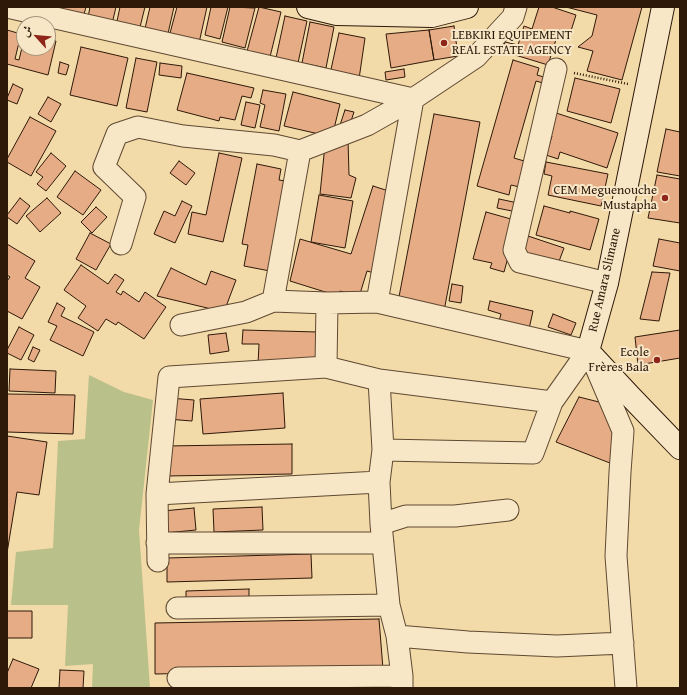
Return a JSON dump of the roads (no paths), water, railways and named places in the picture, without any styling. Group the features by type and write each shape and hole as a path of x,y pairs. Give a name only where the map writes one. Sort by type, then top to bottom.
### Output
{"street":[{"path":"7,7 413,99"},
{"path":"308,7 337,14 432,16 468,7"},
{"path":"121,244 135,197 104,167 117,134 138,127 183,136 274,144 300,151 367,124 413,99 476,57 513,16 516,7"},
{"name":"Rue Amara Slimane","path":"663,7 607,283 588,350 680,448"},
{"path":"556,69 514,250 520,262 607,283"},
{"path":"377,302 413,99"},
{"path":"273,301 300,151"},
{"path":"181,325 246,312 273,301 327,303 377,302 588,350"},
{"path":"326,367 327,303"},
{"path":"383,450 533,453 552,402 588,350"},
{"path":"588,350 623,431 616,556 626,688"},
{"path":"508,510 455,516 406,516 382,533 157,552 157,494 169,377 326,367 379,380 552,402"},
{"path":"178,678 402,682 397,636 389,605 382,533 379,482 383,450 379,380"},
{"path":"157,494 379,482"},
{"path":"177,608 389,605"},
{"path":"397,636 468,642 557,646 623,643"}],"place":[{"name":"LEBKIRI EQUIPEMENT REAL ESTATE AGENCY","path":"444,43"},
{"name":"CEM Meguenouche Mustapha","path":"665,198"},
{"name":"Ecole Frères Bala","path":"657,360"}]}
